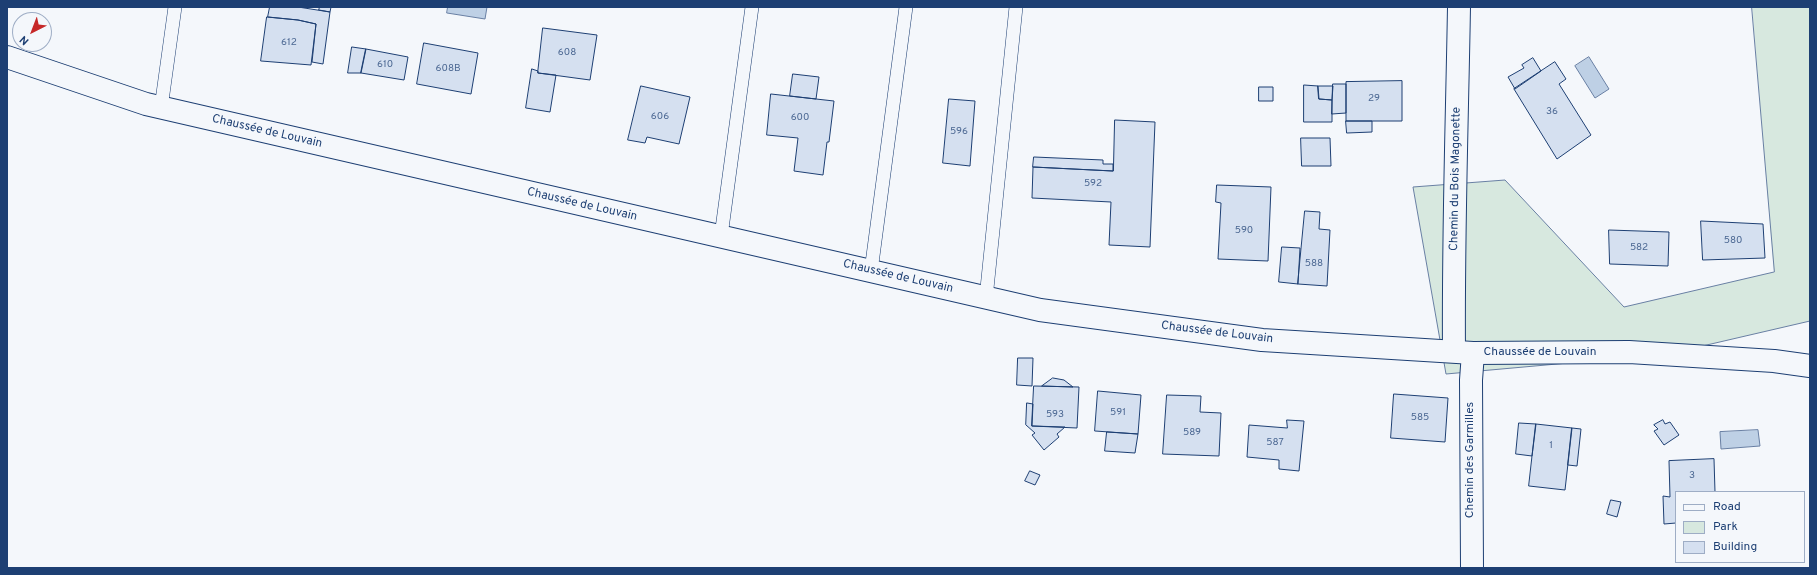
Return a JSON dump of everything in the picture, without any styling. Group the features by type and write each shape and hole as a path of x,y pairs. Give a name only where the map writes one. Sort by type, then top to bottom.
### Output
{"main road":[{"name":"Chemin du Bois Magonette","path":"1459,7 1457,183 1453,264 1464,352"},
{"name":"Chaussée de Louvain","path":"7,57 162,108 1040,310 1262,340 1464,352 1629,352 1774,361 1810,366"},
{"name":"Chemin des Garmilles","path":"1464,352 1471,380 1472,568"}],"lane":[{"path":"162,108 175,7"},
{"path":"721,236 752,7"},
{"path":"871,271 906,7"},
{"path":"986,298 1016,7"}],"green space":[{"path":"1752,7 1810,7 1810,321 1668,354 1446,374 1413,187 1505,180 1624,307 1774,272"}],"water":[{"path":"448,7 487,7 485,19 447,13"},
{"path":"1589,57 1609,89 1595,98 1575,66"},
{"path":"1758,430 1760,446 1721,449 1720,432"}],"building":[{"path":"270,7 298,7 330,12 323,64 312,62 316,24 298,20 268,17"},
{"path":"320,7 331,7 330,12 319,10"},
{"path":"267,17 298,20 316,24 311,65 261,61"},
{"path":"543,28 597,35 590,80 538,73"},
{"path":"424,43 478,53 471,94 417,84"},
{"path":"352,47 366,49 361,73 348,73"},
{"path":"366,49 408,57 404,80 361,73"},
{"path":"1533,58 1541,71 1515,89 1508,77 1524,68 1522,65"},
{"path":"1555,62 1566,79 1559,84 1591,135 1557,159 1514,89"},
{"path":"532,69 538,71 538,73 556,75 550,112 526,108"},
{"path":"793,74 819,77 816,99 790,96"},
{"path":"1402,81 1402,121 1346,121 1346,82"},
{"path":"1333,84 1346,84 1346,113 1332,114"},
{"path":"1304,85 1318,86 1319,99 1332,100 1332,122 1304,122"},
{"path":"641,86 690,97 679,144 647,137 645,143 628,140"},
{"path":"1318,86 1333,86 1332,100 1319,99"},
{"path":"1259,87 1273,87 1273,101 1259,101"},
{"path":"771,94 834,101 823,175 794,171 798,138 767,135"},
{"path":"949,99 975,101 970,166 943,163"},
{"path":"1115,120 1155,122 1150,247 1109,245 1111,202 1032,198 1033,167 1113,171"},
{"path":"1346,121 1372,121 1372,132 1347,133"},
{"path":"1301,138 1330,138 1331,166 1302,166"},
{"path":"1034,157 1103,160 1103,164 1113,164 1113,171 1033,167"},
{"path":"1217,185 1271,187 1268,261 1218,259 1221,203 1216,202"},
{"path":"1305,211 1320,212 1319,229 1330,230 1327,286 1298,284"},
{"path":"1701,221 1763,224 1765,258 1703,260"},
{"path":"1609,230 1669,232 1668,266 1610,264"},
{"path":"1282,247 1300,248 1298,284 1279,282"},
{"path":"1018,358 1033,358 1032,386 1017,385"},
{"path":"1053,378 1064,380 1073,387 1042,386"},
{"path":"1034,386 1079,387 1077,428 1032,426"},
{"path":"1098,391 1141,395 1138,434 1095,431"},
{"path":"1394,394 1448,398 1445,442 1391,438"},
{"path":"1167,395 1201,396 1200,412 1221,413 1219,456 1163,454"},
{"path":"1027,403 1033,404 1032,426 1065,427 1057,434 1059,437 1044,450 1032,435 1035,433 1026,425"},
{"path":"1287,420 1304,421 1299,471 1279,469 1279,460 1247,457 1249,425 1287,428"},
{"path":"1663,420 1665,424 1670,422 1679,435 1664,445 1654,431 1658,429 1654,425"},
{"path":"1519,423 1536,424 1532,456 1516,454"},
{"path":"1536,424 1572,428 1565,490 1529,486"},
{"path":"1572,428 1581,429 1577,466 1568,465"},
{"path":"1107,432 1138,434 1135,453 1105,451"},
{"path":"1714,459 1715,491 1675,491 1675,523 1664,524 1663,496 1670,497 1669,461"},
{"path":"1030,471 1040,475 1035,485 1025,481"},
{"path":"1611,500 1621,502 1617,517 1607,514"}]}
